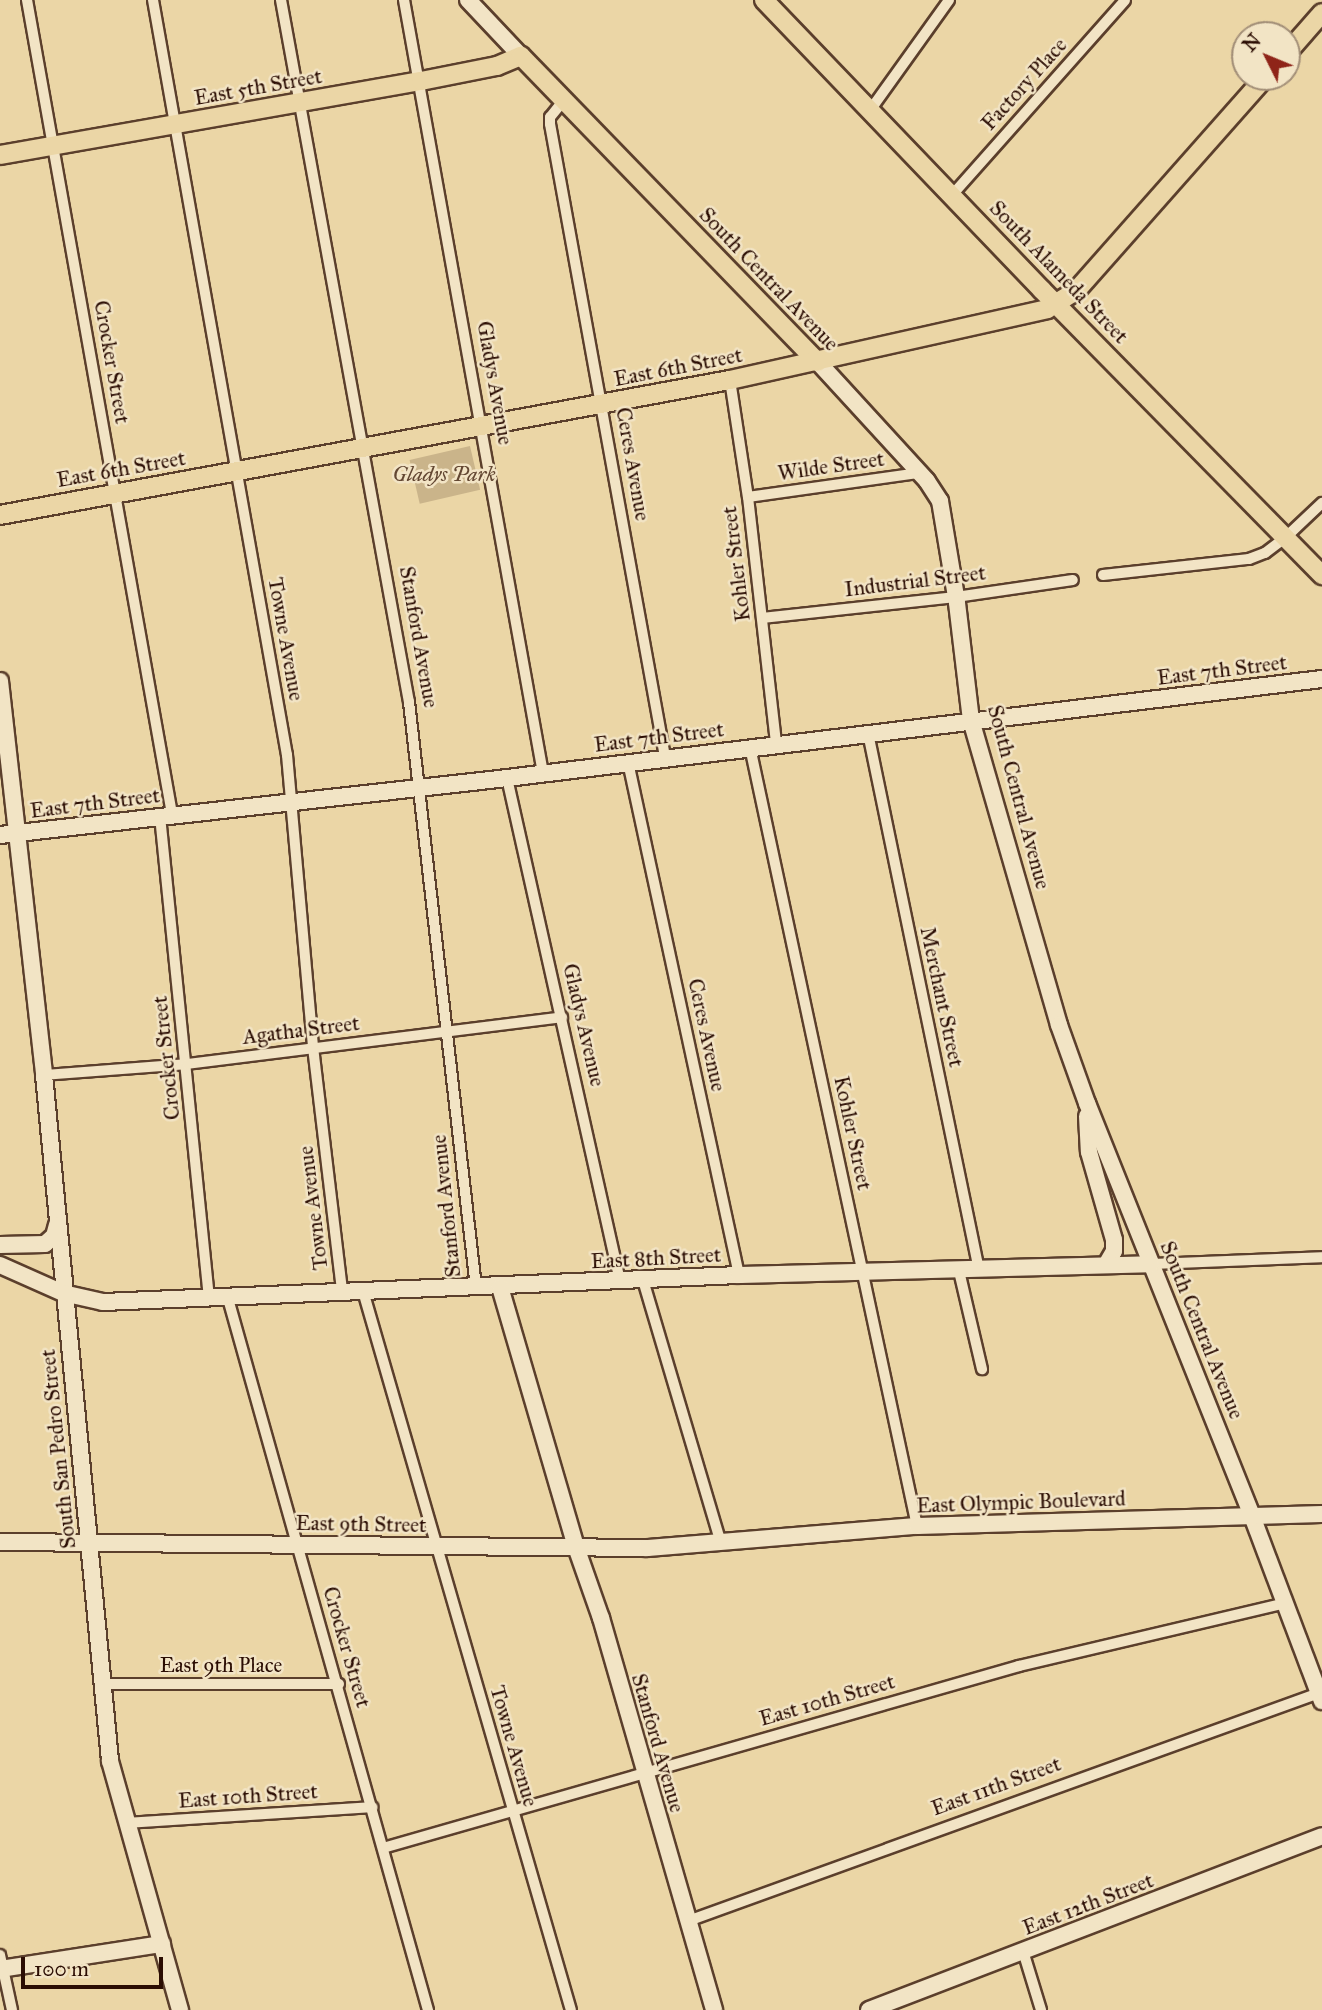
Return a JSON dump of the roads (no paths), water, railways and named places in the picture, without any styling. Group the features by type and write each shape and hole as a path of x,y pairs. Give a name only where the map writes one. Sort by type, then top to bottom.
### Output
{"main road":[{"name":"South Central Avenue","path":"467,0 818,362 937,494 943,512 956,597 971,720 1059,1025 1087,1104 1252,1516 1320,1697"},
{"name":"South Alameda Street","path":"764,0 1322,575"},
{"path":"1301,36 1322,13"},
{"name":"East 5th Street","path":"0,155 421,82 497,66 521,56"},
{"name":"East 6th Street","path":"0,515 115,492 362,451 730,380 999,322 1058,305 1076,291 1253,91"},
{"name":"East 7th Street","path":"8,834 507,778 1322,679"},
{"path":"0,681 8,834"},
{"name":"South San Pedro Street","path":"8,834 20,876 44,1075 110,1761 180,2010"},
{"path":"1087,1104 1089,1152 1114,1240 1114,1251 1106,1265"},
{"path":"0,1245 45,1244 54,1236 57,1224"},
{"name":"East 8th Street","path":"0,1265 63,1293 103,1302 738,1275 1150,1264"},
{"name":"Stanford Avenue","path":"500,1287 576,1547 601,1618 714,2010"},
{"name":"East Olympic Boulevard","path":"721,1543 917,1526 1322,1514"},
{"name":"East 9th Street","path":"0,1542 89,1545 298,1544 647,1548 721,1543"},
{"name":"East 12th Street","path":"869,2010 1322,1836"},
{"path":"1,1964 162,1944"}],"street":[{"name":"Crocker Street","path":"27,0 115,492 166,815 209,1296"},
{"name":"Towne Avenue","path":"153,0 235,472 288,755 313,1047 342,1291"},
{"name":"Stanford Avenue","path":"281,0 343,330 362,451 388,578 421,786 476,1287"},
{"name":"Gladys Avenue","path":"404,0 421,82 543,773"},
{"path":"870,109 949,0"},
{"name":"Factory Place","path":"953,194 1125,0"},
{"name":"Ceres Avenue","path":"564,100 551,117 550,124 665,757"},
{"name":"Kohler Street","path":"730,380 748,497 776,744"},
{"name":"Wilde Street","path":"748,497 919,473"},
{"path":"1103,575 1249,559 1265,553 1286,537 1322,503"},
{"name":"Industrial Street","path":"762,618 956,597 1073,580"},
{"name":"Merchant Street","path":"868,733 979,1270"},
{"name":"Kohler Street","path":"750,747 917,1526"},
{"name":"Ceres Avenue","path":"628,762 738,1275"},
{"name":"Gladys Avenue","path":"507,778 620,1281"},
{"name":"Agatha Street","path":"44,1075 187,1064 562,1017"},
{"name":"East 8th Street","path":"1150,1264 1322,1257"},
{"path":"959,1271 982,1369"},
{"path":"643,1280 721,1543"},
{"name":"Towne Avenue","path":"363,1291 571,2010"},
{"name":"Crocker Street","path":"228,1295 339,1684 428,2010"},
{"name":"East 10th Street","path":"383,1848 643,1771 1019,1666 1285,1603"},
{"name":"East 9th Place","path":"103,1684 339,1684"},
{"name":"East 11th Street","path":"688,1921 1320,1697"},
{"name":"East 10th Street","path":"127,1823 372,1807"},
{"path":"1023,1951 1041,2010"},
{"path":"1,1964 12,2010"}],"park label":[{"name":"Gladys Park","path":"444,474"}]}
